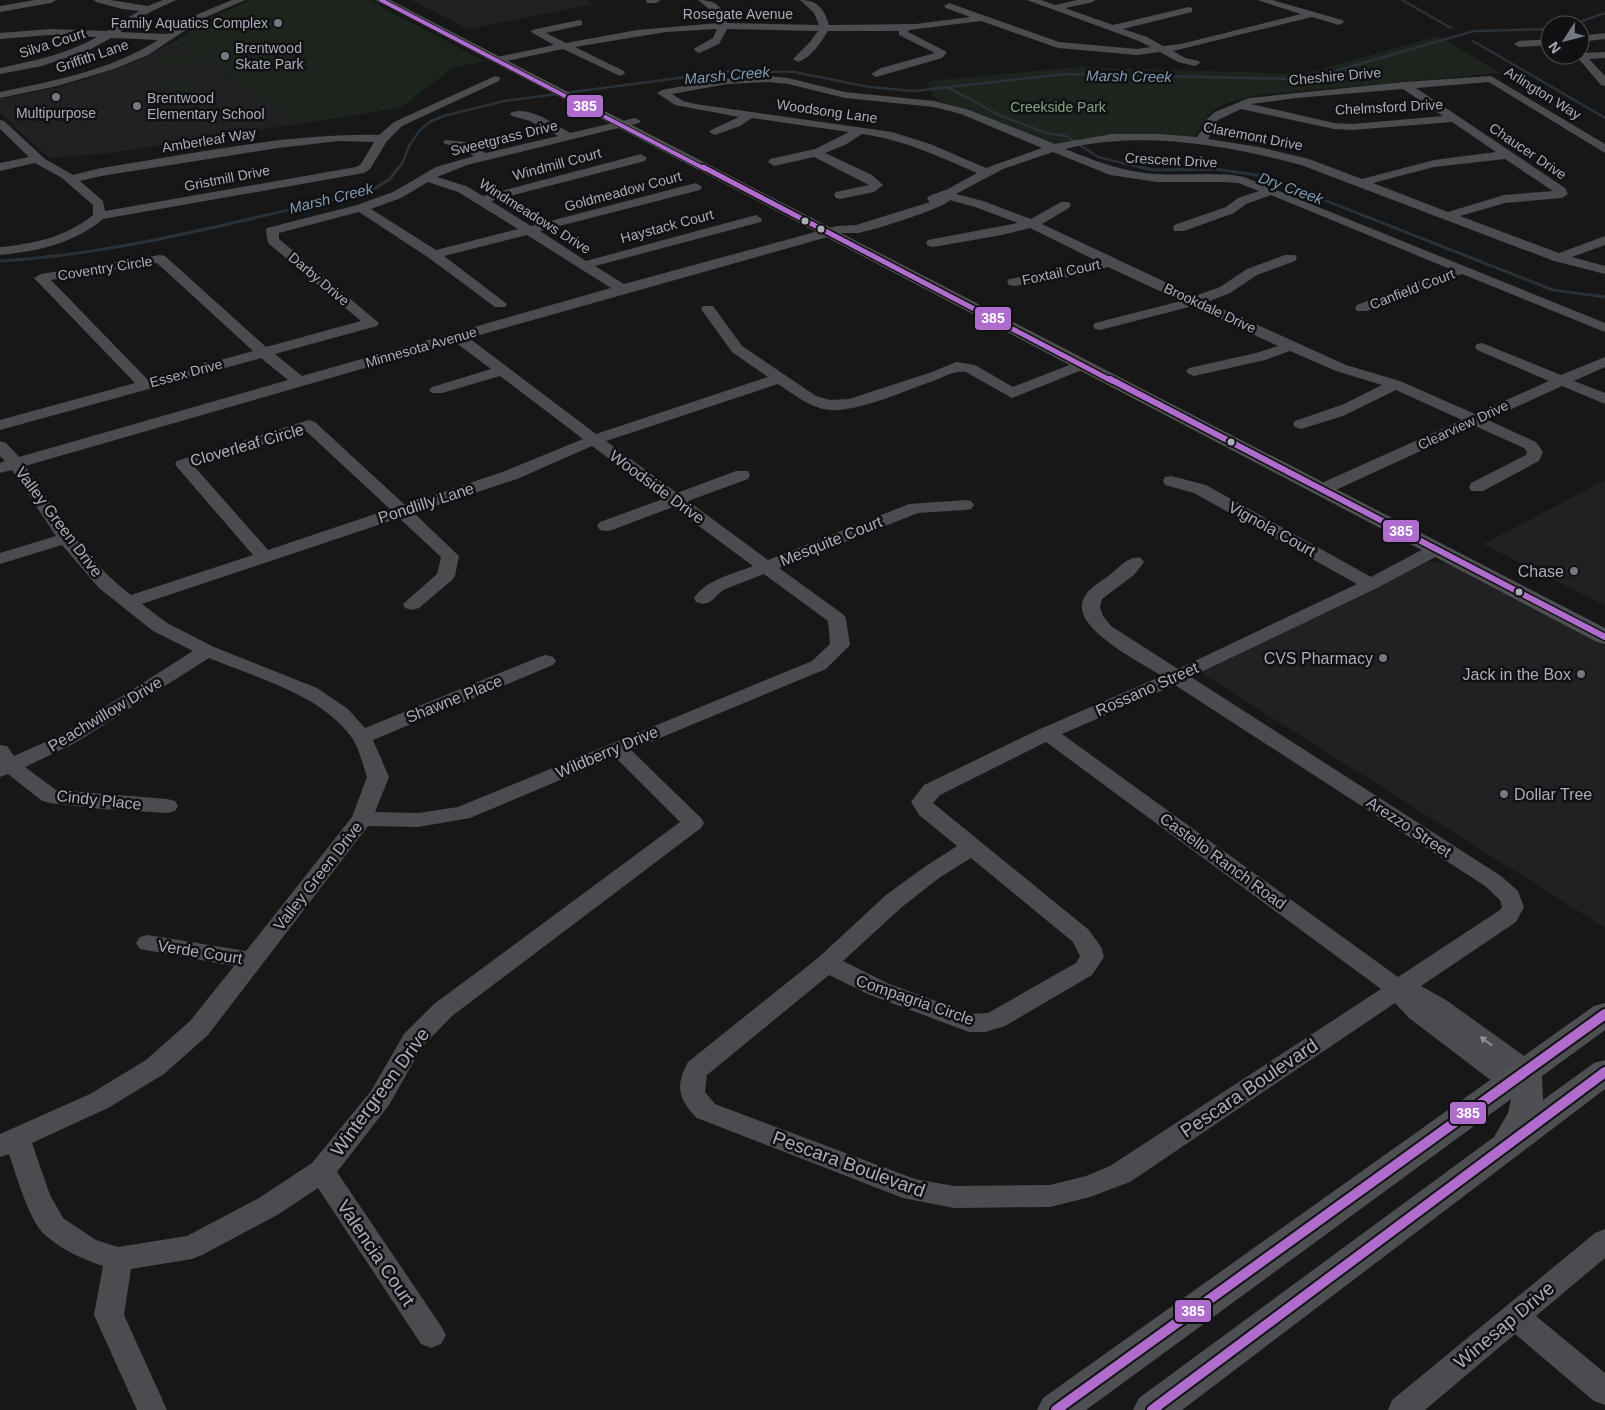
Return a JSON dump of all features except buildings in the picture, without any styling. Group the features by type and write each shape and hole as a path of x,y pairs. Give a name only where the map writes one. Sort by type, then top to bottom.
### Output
{"main road":[{"path":"381,0 577,95 1330,487 1435,550 1605,637"},
{"path":"399,0 559,91 577,95"},
{"path":"835,231 1082,365 1605,621"},
{"path":"1056,1410 1605,1014"},
{"path":"1152,1410 1605,1072"},
{"path":"1498,1152 1521,1122 1529,1102 1518,1076"}],"street":[{"path":"0,9 51,0"},
{"path":"100,0 105,3 149,9"},
{"name":"Silva Court","path":"1,71 38,64 65,56 97,42 149,9 171,0"},
{"name":"Griffith Lane","path":"0,95 53,84 110,67 144,53 201,16 240,0"},
{"path":"699,50 717,40 723,26 721,14 716,8 703,0"},
{"path":"798,58 814,44 825,28 823,18 805,0"},
{"path":"1032,0 1143,39 1182,60 1195,63"},
{"path":"1055,8 1090,0"},
{"path":"1262,0 1309,15 1339,22"},
{"path":"949,6 1058,45 1116,51 1181,48 1309,15"},
{"path":"1114,28 1189,10"},
{"name":"Rosegate Avenue","path":"503,58 634,33 671,28 723,26 904,29 951,24 980,18"},
{"path":"579,23 536,32 620,73"},
{"path":"876,74 938,56 942,52 904,33 904,29"},
{"path":"0,36 50,32 170,37"},
{"path":"1590,38 1605,36"},
{"path":"1519,44 1540,43"},
{"path":"1605,55 1581,56 1605,82"},
{"path":"382,138 398,124 495,79"},
{"name":"Crescent Drive","path":"662,93 741,80 768,79 788,81 845,95 915,101 950,108 1093,165 1130,175 1157,178 1222,178 1240,180 1605,328"},
{"name":"Cheshire Drive","path":"1200,142 1211,126 1213,119 1219,114 1239,105 1268,98 1491,79"},
{"name":"Arlington Way","path":"1491,79 1605,149"},
{"name":"Chaucer Drive","path":"1404,86 1561,191 1562,194 1504,199 1448,216"},
{"name":"Woodsong Lane","path":"662,93 679,103 695,108 892,135 926,146 986,172"},
{"name":"Chelmsford Drive","path":"1239,105 1334,126 1352,127 1452,119"},
{"path":"406,109 421,112"},
{"path":"516,114 534,118 569,137"},
{"path":"715,132 736,124 748,116"},
{"path":"0,123 38,159 72,179 99,204 99,216 81,230 65,238 45,244 1,246"},
{"name":"Sweetgrass Drive","path":"272,231 361,208 397,195 440,170 485,157 628,123"},
{"path":"774,162 815,153 841,143 860,130"},
{"name":"Claremont Drive","path":"835,231 857,228 931,206 943,201 945,195 986,172 1020,158 1086,141 1112,137 1200,142 1284,156 1362,183 1559,258 1605,270"},
{"name":"Amberleaf Way","path":"72,179 101,172 278,144 339,138 382,138"},
{"name":"Gristmill Drive","path":"99,216 360,170 366,166 382,138"},
{"path":"449,142 462,144 485,157"},
{"path":"815,153 868,178 877,185 870,189 840,195"},
{"path":"1362,183 1400,170 1434,162 1507,155"},
{"name":"Windmill Court","path":"481,200 641,158"},
{"path":"0,167 38,159"},
{"name":"Windmeadows Drive","path":"427,178 462,189 622,289"},
{"name":"Goldmeadow Court","path":"434,256 696,187"},
{"path":"1179,228 1230,210 1242,201 1271,191"},
{"name":"Brookdale Drive","path":"945,195 979,204 1032,224 1108,262 1341,368 1395,384 1476,419 1530,445 1535,452 1533,458 1477,487"},
{"path":"933,242 1032,224 1055,213 1065,205"},
{"path":"361,208 434,256 500,304"},
{"name":"Haystack Court","path":"585,265 756,219"},
{"name":"Darby Drive","path":"272,231 273,240 372,323"},
{"name":"Minnesota Avenue","path":"8,466 622,289 835,231"},
{"path":"1559,258 1605,240"},
{"path":"1100,326 1196,301 1225,290 1252,272 1290,258"},
{"name":"Coventry Circle","path":"144,384 41,278 160,259 264,353 300,382"},
{"name":"Foxtail Court","path":"1014,282 1081,271 1108,262"},
{"name":"Canfield Court","path":"1362,308 1461,270"},
{"path":"708,309 737,349 820,404 840,406 936,375 956,366 970,368 1012,392 1082,365"},
{"name":"Essex Drive","path":"0,425 372,323"},
{"name":"Woodside Drive","path":"457,336 594,440 837,619 840,645"},
{"path":"1194,372 1260,357 1292,346"},
{"path":"1482,347 1605,399"},
{"name":"Clearview Drive","path":"1330,487 1605,361"},
{"path":"437,390 503,370"},
{"name":"Pondlilly Lane","path":"128,602 510,475 594,440 780,378"},
{"path":"1301,424 1324,419 1368,400 1395,384"},
{"name":"Cloverleaf Circle","path":"264,556 183,464 309,425 400,511"},
{"name":"Valley Green Drive","path":"0,446 8,466 105,584 160,627 206,651 310,692 341,713 362,737 378,777 362,819 199,1028 155,1067 99,1100 9,1142"},
{"path":"606,526 742,475"},
{"name":"Vignola Court","path":"1171,480 1200,489 1371,584"},
{"name":"Mesquite Court","path":"703,598 717,586 915,508 965,505"},
{"path":"400,511 450,556 446,576 412,604"},
{"path":"0,558 66,538"},
{"name":"Rossano Street","path":"972,847 927,810 922,802 932,790 1048,733 1177,676 1371,584 1435,550"},
{"name":"Arezzo Street","path":"1135,562 1124,574 1095,593 1091,600 1091,613 1094,620 1104,630 1493,882 1510,897 1513,907 1508,916 1398,989"},
{"name":"Wildberry Drive","path":"362,819 418,820 462,813 819,665 840,645"},
{"name":"Peachwillow Drive","path":"4,762 68,739 206,651"},
{"name":"Shawne Place","path":"362,737 546,661"},
{"name":"Castello Ranch Road","path":"1048,733 1398,989 1418,1012 1518,1076"},
{"name":"Wintergreen Drive","path":"9,1142 53,1226 87,1249 118,1259 192,1247 269,1206 322,1171 380,1098 414,1041 443,1010 693,823 617,748"},
{"name":"Cindy Place","path":"4,762 50,796 102,802 167,806"},
{"name":"Pescara Boulevard","path":"972,847 931,873 909,890 827,963 697,1069 692,1082 692,1092 706,1111 913,1190 954,1197 1050,1196 1090,1186 1120,1174 1398,989"},
{"name":"Compagria Circle","path":"827,963 870,986 969,1022 985,1023 996,1020 1084,969 1092,957 1089,947 1081,936 972,847"},
{"name":"Verde Court","path":"148,943 252,961"},
{"name":"Valencia Court","path":"322,1171 431,1335"},
{"name":"Winesap Drive","path":"1403,1410 1605,1241"},
{"path":"118,1259 109,1315 152,1410"},
{"path":"1514,1316 1605,1391"}],"shaded area":[{"path":"411,0 586,0 594,4 468,29"},
{"name":"Brentwood Elementary School","path":"177,40 299,124 109,153 49,158 0,113 0,99 59,87 98,75 135,62"},
{"path":"1605,480 1605,606 1483,544"},
{"path":"1433,561 1453,565 1605,644 1605,928 1201,673 1425,563"}],"green space":[{"path":"251,0 369,0 484,61 453,68 400,108 299,124 177,40 205,20"},
{"name":"Creekside Park","path":"1439,36 1501,73 1255,95 1217,108 1210,114 1191,139 1124,135 1084,139 1054,147 987,118 938,101 927,84 928,81 1079,67 1303,74"},
{"path":"182,52 188,53 203,63 163,67 147,59"},
{"path":"180,79 196,90 175,94 160,83"}],"waterway":[{"path":"1402,0 1451,28"},
{"name":"Marsh Creek","path":"1590,18 1605,13"},
{"name":"Marsh Creek","path":"398,169 409,146 420,130 431,121 447,115 505,101 732,71 794,72 869,87 914,91 1065,74 1291,79 1318,76 1474,31 1540,29"},
{"path":"1473,41 1605,118"},
{"name":"Dry Creek","path":"949,88 999,115 1046,133 1066,136 1098,157 1147,169"},
{"name":"Marsh Creek","path":"0,261 93,251 139,243 370,191 389,180 399,167"},
{"name":"Dry Creek","path":"1140,167 1154,170 1215,169 1263,176 1553,290 1605,297"}],"transit line":[{"name":"385","path":"381,0 1605,637"},
{"name":"385","path":"1056,1410 1605,1014"},
{"name":"385","path":"1152,1410 1605,1072"}],"place":[{"name":"Family Aquatics Complex","path":"278,23"},
{"name":"Brentwood Skate Park","path":"225,56"},
{"name":"Multipurpose","path":"56,97"},
{"name":"Brentwood Elementary School","path":"137,106"},
{"name":"Chase","path":"1574,571"},
{"name":"CVS Pharmacy","path":"1383,658"},
{"name":"Jack in the Box","path":"1581,674"},
{"name":"Dollar Tree","path":"1504,794"}]}
